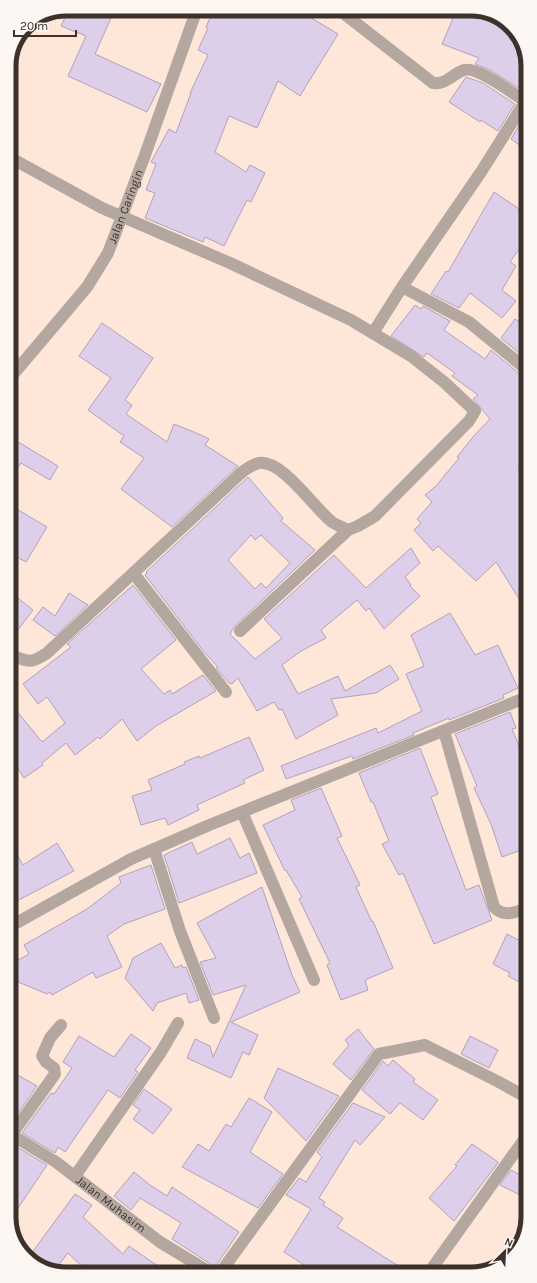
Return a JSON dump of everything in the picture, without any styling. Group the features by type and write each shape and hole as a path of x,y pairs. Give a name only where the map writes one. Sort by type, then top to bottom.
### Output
{"street":[{"name":"Jalan Caringin","path":"16,371 87,287 108,253 194,16"},
{"path":"347,16 432,82 444,82 464,70 475,71 521,100"},
{"path":"373,333 402,287 481,172 521,108"},
{"path":"16,161 73,193 122,217 285,288 338,313 411,356 444,382 475,412 470,421 375,516 348,530 240,631"},
{"path":"402,287 469,322 521,365"},
{"path":"16,657 26,661 35,661 47,653 134,574 242,472 259,463 269,464 281,471 333,523 348,530"},
{"path":"134,574 226,692"},
{"path":"16,923 111,869 242,812 521,699"},
{"path":"444,731 494,908 505,914 512,914 521,910"},
{"path":"242,812 314,980"},
{"path":"154,850 180,931 214,1018"},
{"path":"75,1176 161,1052 178,1023"},
{"path":"16,1129 55,1074 54,1068 42,1056 50,1038 61,1026"},
{"path":"224,1267 379,1054 425,1045 521,1094"},
{"name":"Jalan Muhasim","path":"16,1137 42,1152 75,1176 138,1227 201,1267"},
{"path":"433,1267 521,1144"}],"building":[{"path":"66,16 112,16 95,54 161,84 147,112 68,76 86,36 61,26"},
{"path":"211,16 308,16 338,34 300,96 278,81 257,128 229,116 215,152 246,172 250,165 265,173 251,202 247,200 224,246 205,237 203,242 145,218 155,193 146,190 156,164 151,162 169,129 176,133 190,93 208,55 198,50 208,28 206,27"},
{"path":"454,16 474,16 496,23 506,31 516,44 521,60 521,89 490,70 475,64 479,58 442,44"},
{"path":"466,77 483,83 515,104 498,131 481,120 480,122 449,102"},
{"path":"521,123 521,146 511,139"},
{"path":"494,192 521,210 521,246 510,262 516,266 502,290 516,301 502,318 470,293 459,308 431,294 446,271 448,272"},
{"path":"415,305 421,309 423,306 450,321 444,330 485,359 491,350 521,375 521,464 518,467 521,469 521,602 496,562 476,581 438,546 433,551 414,530 421,523 417,519 432,502 425,495 436,486 459,458 457,457 473,437 490,419 473,399 478,395 452,376 455,373 427,353 424,357 391,336"},
{"path":"515,319 521,323 521,355 501,338"},
{"path":"102,323 153,358 125,400 132,405 126,414 167,442 174,424 201,435 209,439 205,445 238,466 172,527 121,489 144,458 120,442 124,436 88,410 111,378 79,356"},
{"path":"16,441 58,466 50,480 21,463 16,470"},
{"path":"248,477 283,518 281,521 315,550 235,626 230,634 255,659 282,638 264,619 334,555 366,588 411,548 420,563 405,577 411,585 410,586 420,596 384,629 369,608 366,611 357,600 321,630 326,638 301,651 282,665 298,694 338,676 345,691 390,665 399,679 376,693 331,699 338,715 296,739 282,709 279,710 274,702 257,711 238,678 232,684 229,683 145,575 147,573 146,572","holes":["251,535 255,540 261,535 290,563 266,588 261,583 255,589 228,560"]},
{"path":"16,509 47,527 26,562 16,556"},
{"path":"133,585 176,640 141,669 164,694 170,690 172,694 203,675 216,691 156,726 137,741 122,719 100,739 98,737 75,755 66,743 42,763 43,765 24,778 16,766 16,710 42,742 65,723 47,697 38,704 23,684 71,647 67,644"},
{"path":"69,593 88,605 55,636 33,620 43,607 55,616"},
{"path":"16,597 33,610 16,632"},
{"path":"450,613 475,655 498,645 518,688 503,695 504,698 449,720 449,718 413,733 414,735 353,759 352,756 286,779 281,766 376,728 378,733 422,711 406,674 424,666 411,635"},
{"path":"510,712 516,728 512,729 521,751 521,850 502,857 491,824 474,788 477,786 455,734"},
{"path":"249,737 264,770 243,780 245,783 197,805 199,810 168,825 165,818 141,825 132,796 152,790 148,780 185,764 184,762 199,756 200,758"},
{"path":"420,748 438,794 431,797 466,890 479,885 492,920 434,944 403,873 399,875 382,844 389,841 359,773"},
{"path":"321,788 342,836 337,838 360,885 356,887 372,922 373,921 393,968 365,980 368,990 341,1000 327,965 330,963 299,899 302,897 286,870 285,871 263,825 295,810 291,800"},
{"path":"230,838 240,858 249,853 257,873 179,903 164,855 192,842 197,854"},
{"path":"57,843 74,871 16,901 16,853 23,865"},
{"path":"151,865 165,909 124,924 107,936 122,967 96,978 93,972 52,995 50,992 47,994 16,981 16,961 29,954 24,945 87,909 121,883 119,877"},
{"path":"262,887 292,975 300,992 231,1022 258,1035 249,1055 243,1052 231,1078 187,1058 195,1039 210,1046 213,1057 246,985 213,995 200,962 216,958 197,923"},
{"path":"507,934 521,941 521,983 508,976 510,973 493,964"},
{"path":"161,943 175,968 182,965 183,968 186,967 199,1000 189,1003 186,993 157,1003 153,1011 125,978 133,958"},
{"path":"358,1029 374,1049 351,1080 333,1064 349,1045 345,1040"},
{"path":"131,1034 151,1048 135,1070 138,1072 120,1098 108,1090 65,1152 58,1147 55,1153 22,1133 51,1093 54,1094 72,1068 63,1062 79,1036 114,1057"},
{"path":"470,1036 498,1050 489,1068 461,1054"},
{"path":"393,1060 415,1079 413,1082 438,1100 423,1120 400,1103 390,1114 362,1090 383,1061 388,1066"},
{"path":"278,1068 339,1096 306,1141 264,1098"},
{"path":"16,1074 37,1086 16,1116"},
{"path":"144,1089 172,1109 153,1134 133,1119 140,1110 133,1105"},
{"path":"249,1098 272,1112 250,1152 283,1174 258,1208 182,1167 198,1144 209,1151 226,1124 231,1127"},
{"path":"353,1103 385,1117 360,1145 355,1140 319,1198 325,1202 323,1205 343,1218 337,1227 400,1267 307,1267 284,1252 311,1209 286,1195 299,1178 306,1182 322,1157 317,1152"},
{"path":"472,1144 498,1163 454,1221 429,1198 457,1166 455,1165"},
{"path":"16,1146 47,1165 16,1211"},
{"path":"511,1170 521,1175 521,1196 500,1185"},
{"path":"134,1172 167,1196 172,1187 239,1232 215,1267 172,1239 181,1223 140,1198 131,1210 114,1196"},
{"path":"75,1194 92,1205 83,1217 123,1254 129,1246 159,1267 83,1267 68,1253 58,1266 41,1260 32,1253"}]}
